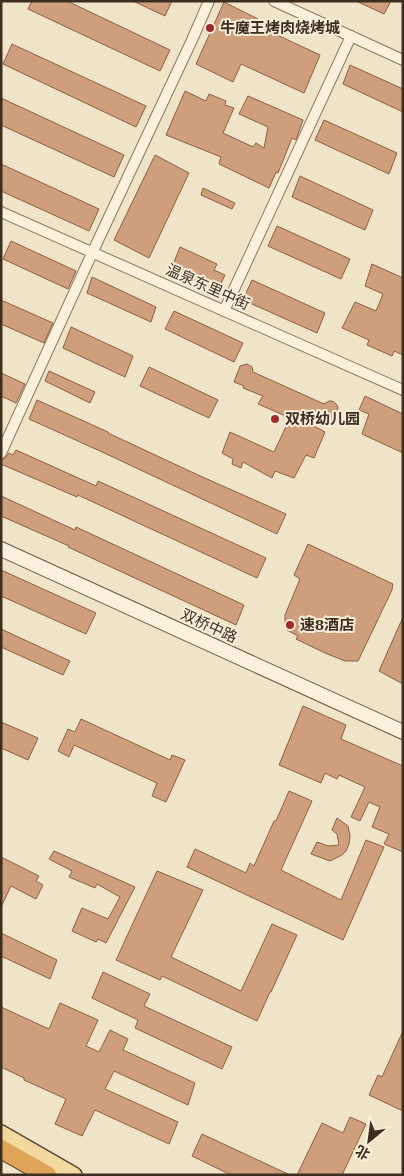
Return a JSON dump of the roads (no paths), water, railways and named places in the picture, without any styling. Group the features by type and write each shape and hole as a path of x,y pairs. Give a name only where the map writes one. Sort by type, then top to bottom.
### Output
{"highway":[{"path":"1,1149 47,1175"}],"main road":[{"path":"1,1133 74,1175"}],"street":[{"path":"1,453 209,1"},
{"path":"274,1 403,60"},
{"path":"224,311 351,36"},
{"name":"温泉东里中街","path":"1,212 403,390"},
{"name":"双桥中路","path":"1,549 403,732"}],"place":[{"name":"牛魔王烤肉烧烤城","path":"210,28"},
{"name":"双桥幼儿园","path":"275,419"},
{"name":"速8酒店","path":"290,625"}]}
